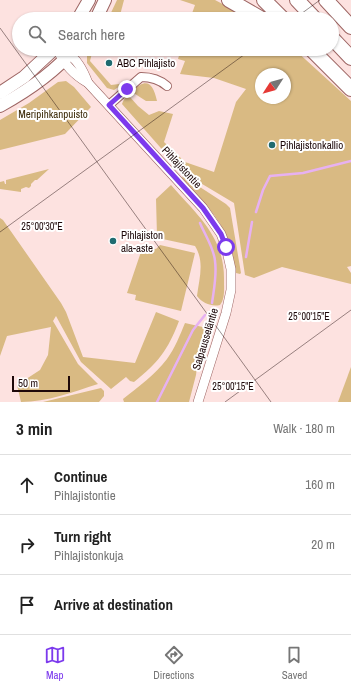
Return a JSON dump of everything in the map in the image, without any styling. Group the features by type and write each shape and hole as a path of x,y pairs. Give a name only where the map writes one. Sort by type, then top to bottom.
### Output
{"highway":[{"path":"229,0 250,12"},
{"path":"264,0 275,12"},
{"path":"297,0 308,12"},
{"path":"326,0 337,12"},
{"path":"339,14 351,27"},
{"path":"339,45 351,58"},
{"path":"312,56 347,85"},
{"path":"318,56 347,85"}],"main road":[{"path":"82,12 89,0"},
{"path":"99,12 105,0"},
{"path":"0,93 57,56"},
{"path":"0,106 40,80 60,56"}],"street":[{"name":"Pihlajistontie","path":"68,56 83,69 88,83 203,208 214,223 221,234 229,258 232,282"},
{"path":"109,105 141,77 154,78 167,86"},
{"name":"Salpausseläntie","path":"198,402 226,313 232,282"}],"green space":[{"path":"117,0 124,0 121,12 111,12"},
{"path":"180,0 215,0 238,12 192,12 195,5"},
{"path":"87,56 91,56 90,61 111,85 119,84 120,86 114,90 107,88 87,63"},
{"path":"179,56 302,56 351,101 351,266 347,267 351,273 351,284 282,267 254,278 245,275 234,203 182,172 122,104 126,97 137,87 145,83 149,84 154,90 157,101 146,101 132,92 130,97 149,115 159,111 173,114 164,142 185,162 214,172 236,102 246,89 214,78 180,74 185,61 178,59"},
{"name":"Meripihkanpuisto","path":"66,81 74,87 91,107 65,134 0,150 0,120 29,103 58,82"},
{"path":"49,169 37,180 35,180 29,188 26,187 21,189 21,192 0,189 0,182 4,181 6,184 6,180"},
{"path":"183,176 230,208 240,274 236,273 230,244 224,231 208,207 182,178"},
{"path":"171,185 200,217 215,239 223,266 224,287 222,303 220,305 207,304 197,296 201,264 195,246 158,238 157,236 156,199"},
{"path":"0,218 3,220 61,303 66,312 83,357 135,363 156,312 179,321 171,340 150,369 134,382 130,381 126,377 111,389 81,362 56,316 53,321 78,364 98,384 50,398 31,402 21,402 17,385 40,370 48,355 51,327 7,336 0,356"},
{"path":"160,245 195,253 181,311 135,300 136,295 127,293 143,246 156,249"},
{"path":"185,323 207,328 198,358 196,375 189,402 124,402 123,399 152,376 167,359 175,346"},
{"path":"351,367 351,402 338,402"},
{"path":"101,388 104,391 104,396 99,402 43,402"}],"waterway":[{"path":"256,212 263,190 270,176 303,173 351,161"},
{"path":"246,257 252,222"},
{"path":"200,223 211,246 216,266 212,303"},
{"path":"157,402 193,330 205,315"}],"place":[{"name":"ABC Pihlajisto","path":"109,63"},
{"name":"Pihlajistonkallio","path":"272,145"},
{"name":"Pihlajiston ala-aste","path":"113,241"}],"route":[{"path":"127,89 109,105 203,208 221,234 226,247"}]}
